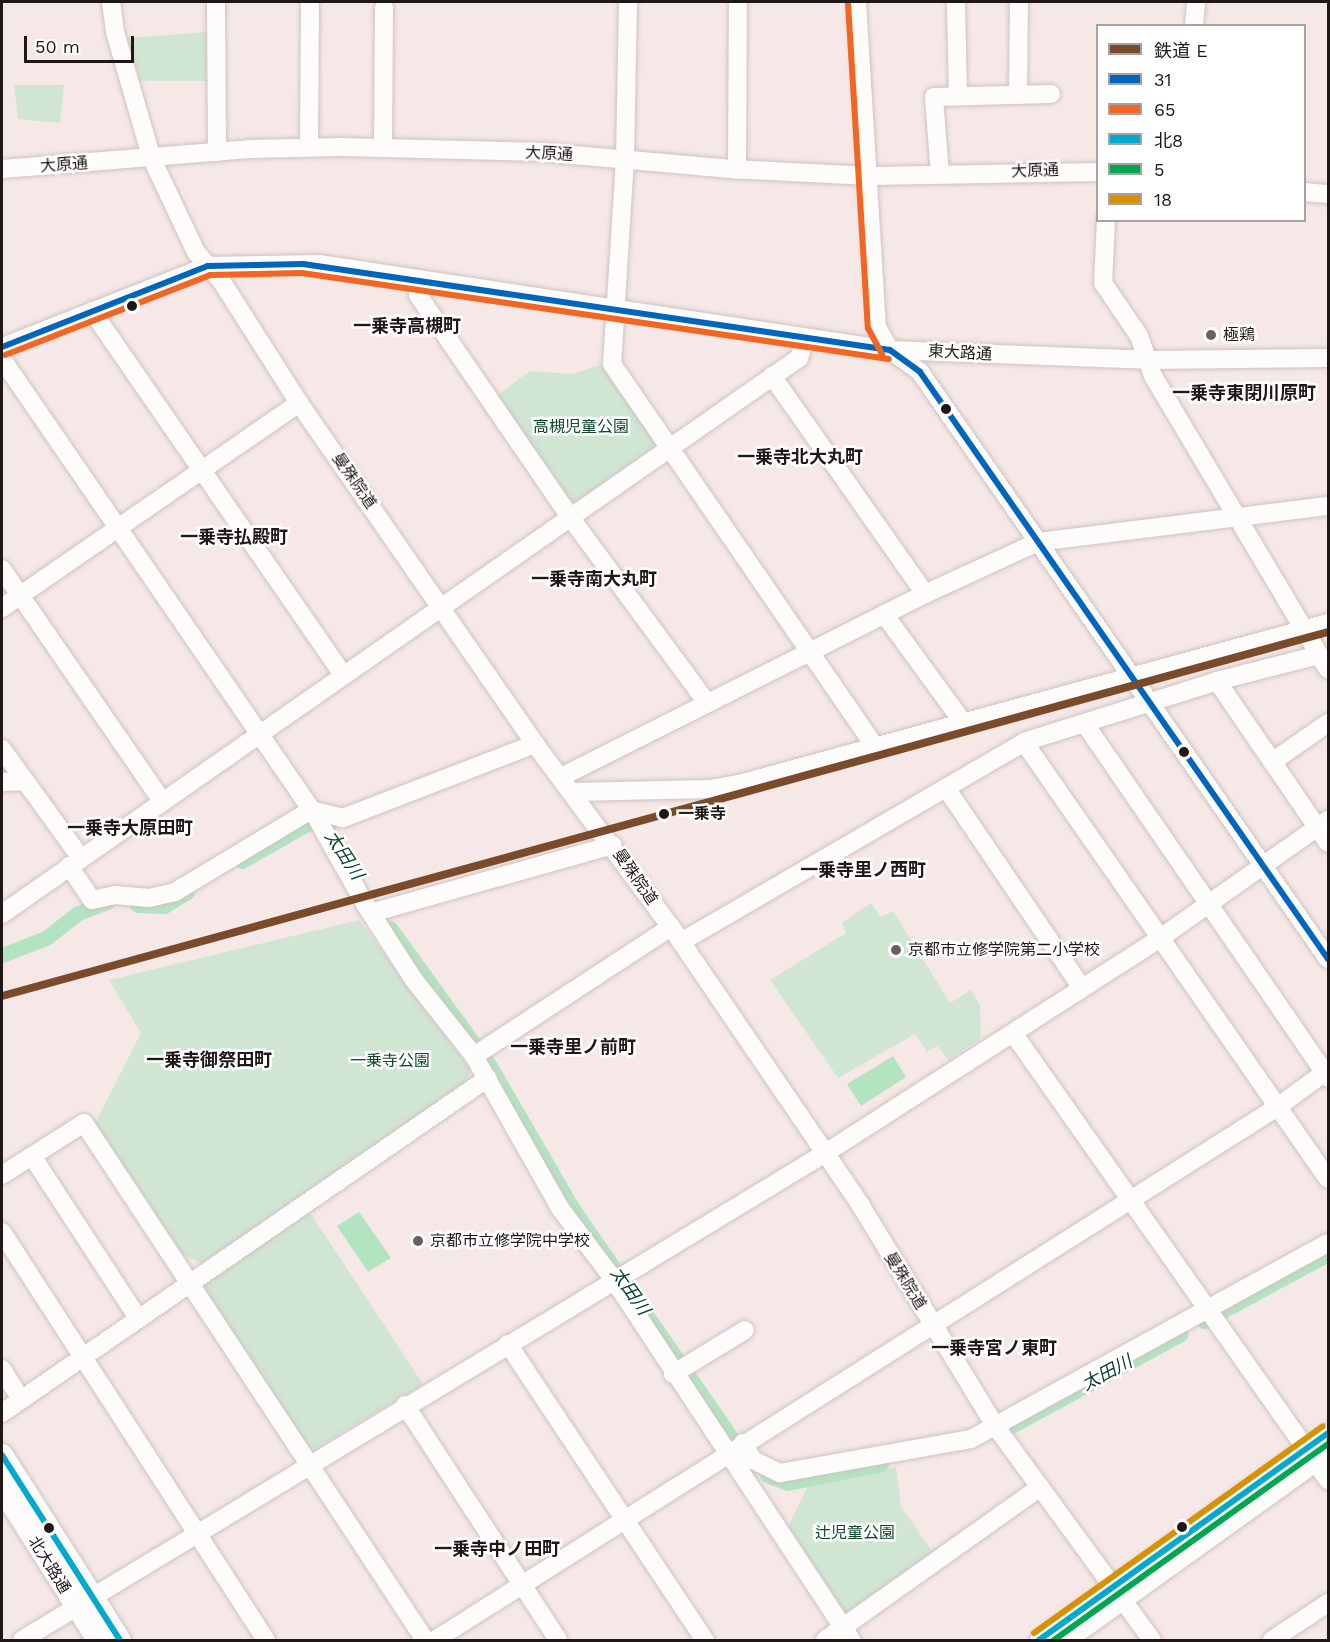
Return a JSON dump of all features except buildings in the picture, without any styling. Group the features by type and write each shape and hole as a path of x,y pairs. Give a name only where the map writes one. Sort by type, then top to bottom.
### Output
{"main road":[{"name":"北大路通","path":"2,1455 84,1602 98,1641"},
{"name":"北大路通","path":"2,1488 84,1602 120,1641"}],"street":[{"name":"曼殊院道","path":"111,2 115,32 152,159 196,252 208,266 299,403 442,606 535,744 613,845 676,935 861,1206 999,1431 1152,1641"},
{"path":"216,2 217,152"},
{"path":"309,147 310,2"},
{"path":"628,2 625,159 612,364 812,651 874,745"},
{"path":"737,170 738,2"},
{"path":"857,2 870,176 877,327 890,350 920,372 1329,959"},
{"path":"956,2 958,96"},
{"path":"1018,95 1019,2"},
{"path":"1194,24 1196,2"},
{"path":"383,148 384,8"},
{"path":"940,174 934,97 1051,94"},
{"name":"大原通","path":"2,169 309,147 540,152 737,170 870,176 1096,172"},
{"path":"1306,192 1329,194"},
{"path":"478,1054 676,935 946,788 1024,742 1151,705 1217,681 1324,662 1153,376 1139,336 1103,283 1106,222"},
{"name":"東大路通","path":"2,347 208,266 319,264 890,350 1147,360 1329,358"},
{"path":"417,279 418,295 570,517 707,704"},
{"path":"92,311 343,675"},
{"path":"2,914 799,358 805,339"},
{"path":"2,359 316,818 377,911 414,980 478,1054 488,1078 560,1208 620,1276 735,1448 847,1634"},
{"path":"772,376 925,594"},
{"path":"2,608 299,403"},
{"path":"561,777 884,614 1038,542 1329,506"},
{"path":"2,569 163,802"},
{"path":"884,614 962,721"},
{"path":"573,792 710,789 739,784 874,745 1329,623"},
{"path":"1217,681 1272,762 1323,824 1329,843"},
{"path":"1272,762 1329,723"},
{"path":"435,1641 735,1448 1327,1074 1207,906 1085,724"},
{"path":"1024,742 1329,1179"},
{"path":"2,749 25,781 75,862 92,900 116,895 149,898 175,892 316,818 343,818 535,744"},
{"path":"2,782 25,781"},
{"path":"946,788 1082,988"},
{"path":"22,1641 405,1405 824,1154 1160,939 1323,824"},
{"path":"377,911 613,845"},
{"path":"1013,1033 1212,1314 1317,1455 1329,1480"},
{"path":"2,1413 488,1078"},
{"path":"2,1175 84,1123 191,1281 425,1641"},
{"path":"32,1155 138,1318"},
{"path":"2,1232 81,1358 266,1641"},
{"path":"735,1448 780,1473 971,1439 999,1431 1212,1314 1329,1243"},
{"path":"681,1370 746,1330"},
{"path":"508,1344 705,1641"},
{"path":"2,1369 21,1399"},
{"path":"405,1405 558,1641"},
{"path":"1039,1641 1118,1594 1317,1455 1329,1433"},
{"path":"825,1641 847,1634 1040,1487"},
{"path":"1068,1641 1118,1594"},
{"path":"1272,1641 1329,1603"}],"green space":[{"path":"209,32 211,81 140,81 128,38"},
{"path":"14,85 64,85 60,123 18,119"},
{"name":"高槻児童公園","path":"602,364 660,445 577,502 566,501 495,397 530,371 572,374"},
{"path":"871,903 881,917 893,911 950,1003 971,990 980,1005 981,1038 948,1060 937,1046 927,1052 915,1034 838,1078 770,980 846,933 842,923"},
{"name":"一乗寺公園","path":"359,920 470,1069 467,1084 203,1263 182,1255 95,1124 141,1033 109,980"},
{"path":"307,1208 423,1384 316,1449 306,1447 202,1286"},
{"name":"辻児童公園","path":"896,1467 901,1506 933,1553 848,1613 843,1612 788,1527 810,1482"}],"shaded area":[{"path":"893,1056 906,1077 861,1106 847,1084"},
{"path":"359,1212 391,1258 368,1272 337,1226"}],"waterway":[{"name":"太田川","path":"242,861 309,823 328,826"},
{"name":"太田川","path":"137,905 164,906 187,892"},
{"name":"太田川","path":"2,955 46,938 78,913 107,902"},
{"name":"太田川","path":"390,928 490,1066 573,1209 744,1456"},
{"name":"太田川","path":"1204,1321 1328,1254"},
{"name":"太田川","path":"1004,1430 1181,1334"},
{"name":"太田川","path":"767,1475 788,1483 881,1464"}],"rail line":[{"name":"E","path":"2,996 1328,632"}],"transit line":[{"name":"65","path":"848,3 868,328 882,354"},
{"name":"31","path":"2,347 208,266 303,264 890,350 920,372 1328,959"},
{"name":"65","path":"5,355 210,275 302,273 889,359"},
{"name":"18","path":"1034,1633 1323,1426"},
{"name":"北8","path":"1039,1640 1328,1433"},
{"name":"5","path":"1054,1640 1328,1444"},
{"name":"北8","path":"2,1455 120,1640"}],"place":[{"name":"極鶏","path":"1211,335"},
{"name":"一乗寺","path":"664,814"},
{"name":"京都市立修学院第二小学校","path":"896,950"},
{"name":"京都市立修学院中学校","path":"418,1241"}],"district":[{"name":"一乗寺高槻町","path":"407,326"},
{"name":"一乗寺東閉川原町","path":"1244,393"},
{"name":"一乗寺北大丸町","path":"800,457"},
{"name":"一乗寺払殿町","path":"234,537"},
{"name":"一乗寺南大丸町","path":"594,579"},
{"name":"一乗寺大原田町","path":"130,828"},
{"name":"一乗寺里ノ西町","path":"863,870"},
{"name":"一乗寺里ノ前町","path":"573,1047"},
{"name":"一乗寺御祭田町","path":"209,1060"},
{"name":"一乗寺宮ノ東町","path":"994,1348"},
{"name":"一乗寺中ノ田町","path":"497,1549"}]}
